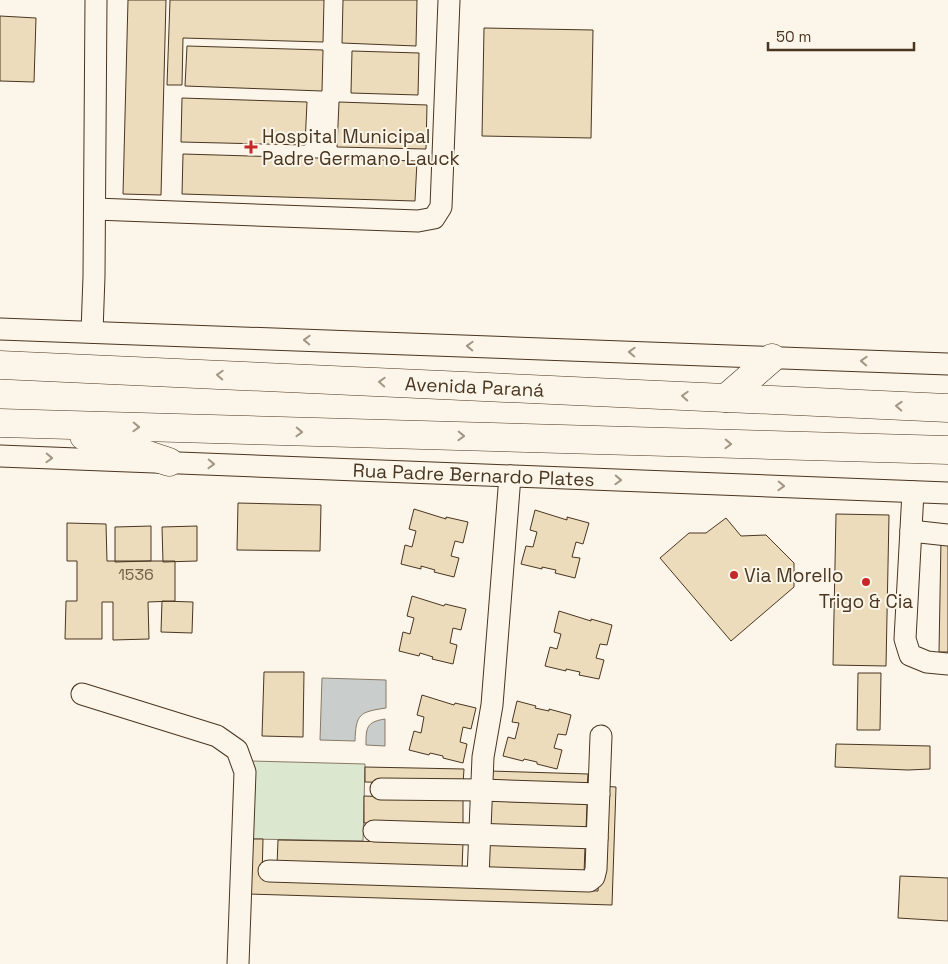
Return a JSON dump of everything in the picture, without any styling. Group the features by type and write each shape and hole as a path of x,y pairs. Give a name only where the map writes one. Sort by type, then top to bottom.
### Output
{"main road":[{"path":"726,398 772,358"},
{"name":"Avenida Paraná","path":"0,365 948,408"},
{"path":"0,423 948,450"},
{"path":"39,424 112,443 169,462"}],"street":[{"path":"92,332 95,209 96,0"},
{"path":"95,209 418,221 434,218 441,207 448,0"},
{"path":"0,328 948,364"},
{"name":"Rua Padre Bernardo Plates","path":"0,456 948,493"},
{"path":"478,877 483,757 492,705 510,476"},
{"path":"913,492 905,639 910,655 927,662 948,664"},
{"path":"911,531 948,535"},
{"path":"82,694 218,736 237,750 245,772 238,964"},
{"path":"269,871 589,881 594,877 596,869 601,736"},
{"path":"381,789 599,794"},
{"path":"374,831 597,838"}],"green space":[{"path":"251,761 365,764 363,841 250,839"}],"shaded area":[{"path":"322,678 386,680 386,708 370,711 361,716 356,725 355,741 320,740"},
{"path":"385,719 385,746 366,745 368,727 374,722"}],"building":[{"path":"128,0 166,0 161,195 123,194"},
{"path":"170,0 324,0 323,42 183,38 182,85 167,85"},
{"path":"343,0 417,0 416,46 342,43"},
{"path":"0,16 36,18 34,82 0,81"},
{"path":"484,28 593,30 591,138 482,136"},
{"path":"187,46 323,50 322,91 185,86"},
{"path":"352,51 419,53 418,95 351,93"},
{"path":"182,98 307,102 305,145 181,142"},
{"path":"339,102 427,105 426,149 337,147"},
{"path":"183,154 417,161 415,201 182,194"},
{"path":"238,503 321,505 320,551 237,550"},
{"path":"414,509 446,519 446,517 468,522 463,543 455,541 451,556 459,558 454,577 434,572 435,570 421,566 421,569 401,564 405,545 412,547 416,531 409,529"},
{"path":"535,510 567,520 567,517 589,523 583,544 576,542 572,557 580,558 575,578 555,573 556,570 521,564 526,546 533,547 537,532 530,530"},
{"path":"836,514 889,515 886,666 833,665"},
{"name":"Via Morello","path":"726,518 741,536 766,535 794,563 794,587 731,641 660,558 689,533 706,533"},
{"path":"67,523 106,524 107,561 175,561 175,601 148,602 149,639 113,640 113,602 102,602 102,639 65,639 66,601 77,601 77,561 67,561"},
{"path":"151,526 151,561 115,562 115,527"},
{"path":"197,526 197,561 163,562 162,527"},
{"path":"941,540 948,540 948,652 939,652"},
{"path":"412,596 444,606 445,604 466,609 461,630 453,628 450,643 457,645 453,664 432,659 433,657 420,653 419,656 399,651 403,632 410,634 414,618 407,616"},
{"path":"162,601 193,602 192,633 161,632"},
{"path":"559,611 612,625 607,645 600,644 596,658 604,660 599,679 579,675 580,672 545,666 550,647 557,649 561,634 554,632"},
{"path":"264,672 304,672 303,737 262,736"},
{"path":"858,673 881,673 880,730 857,730"},
{"path":"422,695 454,705 455,703 476,708 471,729 463,727 460,742 467,744 463,763 443,758 443,756 409,750 414,731 421,733 424,717 417,715"},
{"path":"517,701 536,706 535,708 549,711 549,709 571,715 566,735 558,734 554,748 562,750 557,769 537,764 537,762 503,756 508,737 515,739 519,723 512,722"},
{"path":"836,744 930,746 930,769 835,767"},
{"path":"365,767 464,769 463,784 365,782"},
{"path":"490,771 588,774 587,789 489,786"},
{"path":"601,786 616,787 612,905 248,894 250,839 263,839 262,878 598,891"},
{"path":"364,796 463,800 463,826 364,823"},
{"path":"489,801 587,804 586,830 488,827"},
{"path":"278,840 463,843 462,869 277,865"},
{"path":"487,844 585,847 584,874 486,870"},
{"path":"900,876 948,878 948,921 898,918"}],"place":[{"name":"Hospital Municipal Padre Germano Lauck","path":"251,147"},
{"name":"Via Morello","path":"734,575"},
{"name":"Trigo & Cia","path":"866,582"}]}
